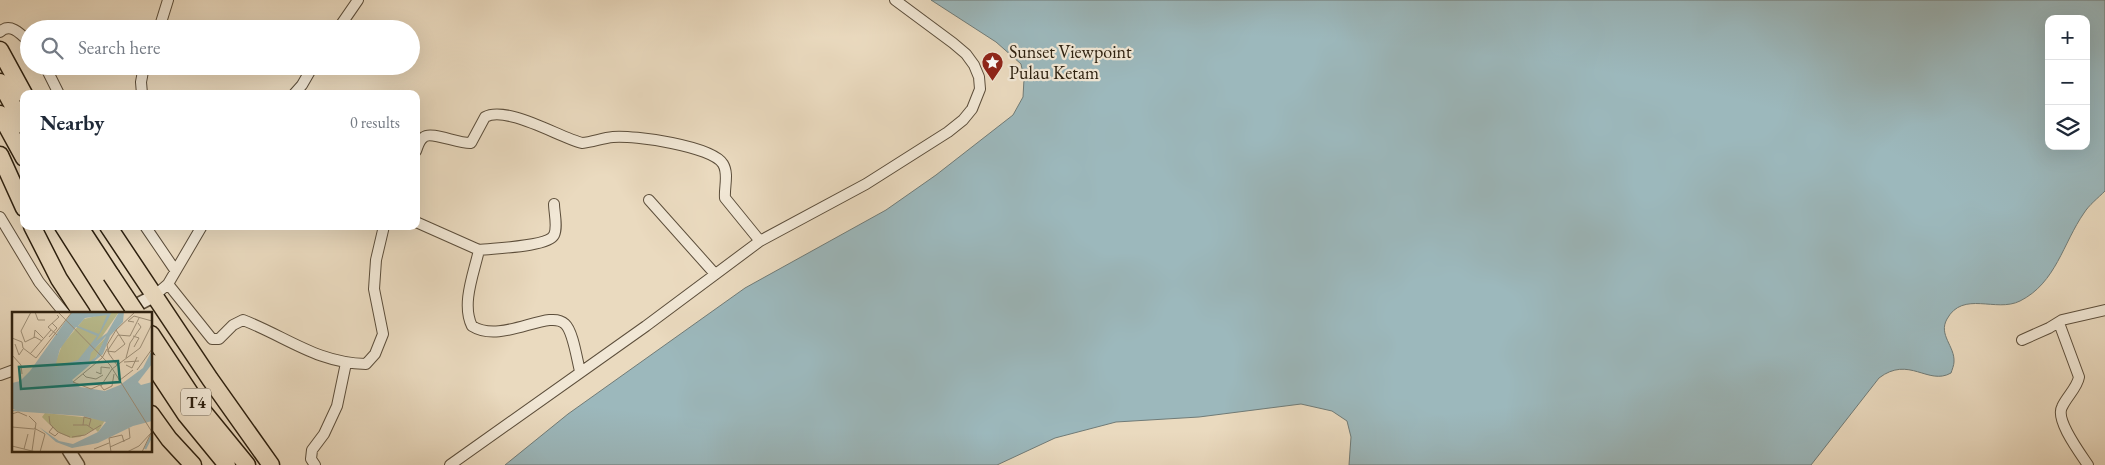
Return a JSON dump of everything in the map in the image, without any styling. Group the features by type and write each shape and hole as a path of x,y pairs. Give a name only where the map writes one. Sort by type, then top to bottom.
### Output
{"highway":[{"path":"0,50 22,90"},
{"path":"0,82 20,119"},
{"path":"0,114 20,151"},
{"path":"0,155 20,199"},
{"path":"34,230 59,279 81,312"},
{"path":"66,230 105,279 135,312"},
{"path":"81,230 119,312"},
{"path":"111,230 271,465"},
{"name":"T4","path":"152,336 198,405 247,465"},
{"name":"T4","path":"152,364 186,415 227,465"},
{"path":"152,415 169,439 193,465"}],"street":[{"path":"162,20 168,0"},
{"path":"344,20 358,0"},
{"path":"450,465 646,326 760,241 843,198 948,132 963,120 972,110 978,99 980,89 979,77 974,65 953,43 895,0"},
{"path":"0,32 8,28 13,29 20,35"},
{"path":"50,75 58,90"},
{"path":"142,75 142,90"},
{"path":"298,90 308,75"},
{"path":"420,142 426,135 433,135 471,143 486,117 491,114 497,114 520,119 582,143 611,137 640,137 707,152 722,162 726,169 725,198 760,241"},
{"path":"649,200 715,274"},
{"path":"420,224 479,250 535,244 553,237 555,233 554,204"},
{"path":"0,216 39,282 63,312"},
{"path":"148,230 175,270"},
{"path":"124,312 154,296 168,284 200,230"},
{"path":"168,284 212,339 219,339 234,325 243,320 270,330 308,352 346,363 366,364 375,354 383,334 374,289 376,260 383,230"},
{"path":"479,250 468,311 472,326 479,330 497,332 514,330 542,320 560,320 565,323 569,330 580,372"},
{"path":"2022,340 2062,320 2105,310"},
{"path":"2059,323 2079,376 2078,383 2062,406 2060,414 2062,422 2088,465"},
{"path":"315,465 311,459 312,450 324,434 337,406 346,363"},
{"path":"0,375 12,371"},
{"path":"70,452 78,465"}],"water":[{"path":"931,0 2105,0 2105,191 2086,210 2051,273 2032,293 2020,301 2011,304 1971,304 1954,310 1947,319 1944,330 1954,356 1951,373 1943,376 1934,376 1900,369 1879,378 1811,465 1349,465 1351,437 1347,421 1332,411 1301,404 1199,417 1116,422 1055,438 997,465 505,465 568,414 745,288 886,210 936,175 1013,115 1023,97 1024,79 1021,64 996,42"}],"place":[{"name":"Sunset Viewpoint Pulau Ketam","path":"993,81"}]}
